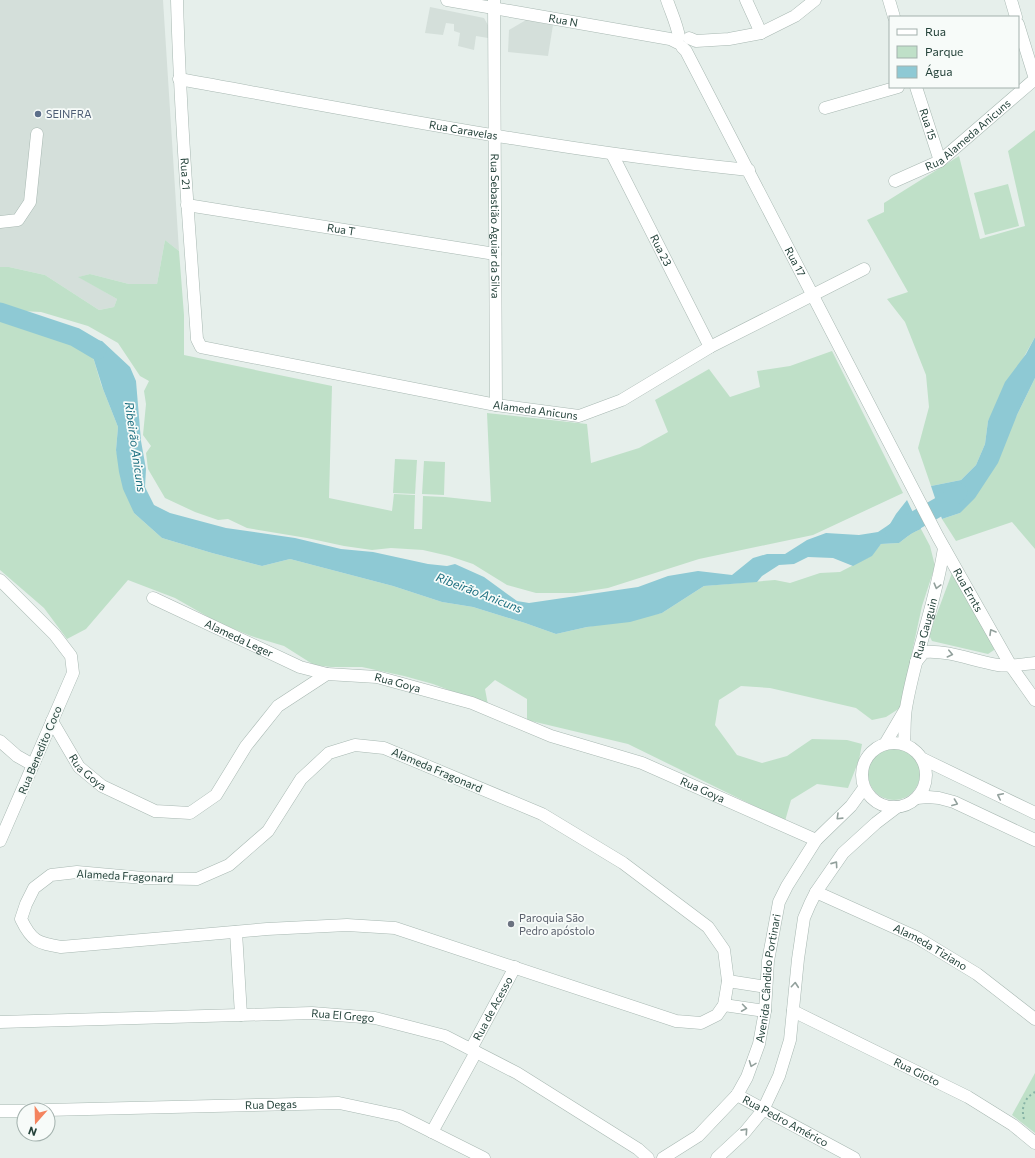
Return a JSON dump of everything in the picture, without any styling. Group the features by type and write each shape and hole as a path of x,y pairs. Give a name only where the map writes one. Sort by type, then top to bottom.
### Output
{"street":[{"name":"Rua 21","path":"177,0 179,79 187,205 197,339 201,346"},
{"name":"Rua N","path":"447,0 494,4 683,41 729,39 761,33 795,16 815,0"},
{"name":"Rua 17","path":"667,0 674,22 683,41 906,477"},
{"path":"746,0 761,33"},
{"path":"889,0 894,16"},
{"path":"1011,0 1016,16"},
{"name":"Rua Sebastião Aguiar da Silva","path":"494,4 496,404"},
{"path":"1019,27 1035,79"},
{"name":"Rua Caravelas","path":"179,79 494,136 612,154 749,170"},
{"name":"Rua Alameda Anicuns","path":"895,181 940,161 1035,79"},
{"path":"825,108 895,88"},
{"name":"Rua 15","path":"916,88 940,161"},
{"path":"0,222 18,220 30,202 37,134"},
{"name":"Rua 23","path":"612,154 710,346"},
{"name":"Rua T","path":"187,205 495,254"},
{"name":"Alameda Anicuns","path":"201,346 496,404 579,416 622,400 710,346 864,269"},
{"name":"Rua Ernts","path":"906,477 944,548 1011,666 1035,700"},
{"name":"Rua Gauguin","path":"904,744 906,709 916,662 941,572 944,548"},
{"name":"Rua Benedito Coco","path":"0,580 55,635 71,656 73,673 0,841"},
{"name":"Alameda Leger","path":"153,598 300,667 327,674"},
{"path":"916,662 924,652 938,651 998,665 1011,666 1035,663"},
{"name":"Rua Goya","path":"52,721 79,766 102,786 155,811 190,813 216,795 246,746 278,706 327,674 377,677 472,703 551,736 642,764 816,840"},
{"name":"Rua Gauguin","path":"885,744 906,709"},
{"path":"0,741 17,756 33,765"},
{"path":"923,759 926,769 926,780 923,790 917,798 908,804 897,807 887,806 870,796 864,788 862,777 863,766 867,757 875,749 885,744 904,744 912,748 923,759 1035,813"},
{"name":"Alameda Fragonard","path":"355,746 384,748 542,814 624,863 708,927 724,950 728,981 724,1006 716,1016 701,1022 676,1021 395,928 347,925 236,932 61,946 42,944 28,934 21,919 34,888 51,876 76,872 143,878 197,879 229,865 268,831 301,779 329,753 355,746"},
{"name":"Avenida Cândido Portinari","path":"663,1158 698,1136 737,1095 747,1077 759,1044 765,1012 768,961 779,902 790,880 816,840 851,806 864,788"},
{"path":"917,798 939,798 954,802 1035,840"},
{"path":"717,1158 745,1132 763,1110 779,1076 790,1040 804,918 816,892 843,854 876,823 897,807"},
{"name":"Alameda Tiziano","path":"816,892 916,937 977,974 1035,1019"},
{"path":"236,932 241,1015"},
{"name":"Rua de Acesso","path":"432,1132 515,968"},
{"path":"728,981 766,987"},
{"path":"724,1006 765,1012"},
{"name":"Rua Gioto","path":"793,1011 968,1097 1014,1125 1035,1143"},
{"name":"Rua El Grego","path":"0,1022 312,1013 375,1018 445,1036 473,1050 517,1073 638,1149 648,1158"},
{"name":"Rua Pedro Américo","path":"737,1095 854,1158"},
{"name":"Rua Degas","path":"56,1110 339,1103 400,1116 484,1158"},
{"path":"0,1111 16,1110"}],"path":[{"path":"1026,1123 1023,1105 1026,1099 1035,1092"}],"shaded area":[{"path":"0,0 163,0 179,251 165,240 157,284 129,284 90,274 79,277 117,299 114,307 99,310 45,275 9,267 0,267"},
{"path":"430,7 484,18 489,27 488,38 476,36 474,50 458,46 460,33 454,31 454,24 446,23 443,35 425,33"},
{"path":"526,20 553,25 548,56 508,52 509,30"}],"green space":[{"path":"1035,130 1035,337 988,421 985,444 976,465 961,480 931,486 918,448 929,407 926,375 905,322 887,299 908,292 867,220 884,212 884,203 959,156 980,239 1025,226 1008,151"},
{"path":"1008,184 1019,226 985,235 974,193"},
{"path":"165,240 179,251 184,315 184,355 332,386 329,498 392,511 394,494 415,495 414,529 422,529 423,496 491,502 487,413 587,424 591,463 639,448 668,432 655,400 709,369 730,397 760,387 757,371 790,366 832,351 903,493 813,535 699,559 608,588 575,593 536,593 507,585 473,564 449,556 423,550 391,548 372,550 344,546 247,528 228,519 218,520 195,512 165,498 148,469 146,453 151,446 143,435 146,404 144,391 149,381 140,376 118,343 88,326 41,312 20,311 0,305 0,267 9,267 45,275 99,310 114,307 117,299 78,277 90,274 129,284 157,284"},
{"path":"0,318 30,327 75,337 93,357 101,384 118,427 116,450 134,513 162,538 262,566 290,559 393,586 442,602 473,607 556,634 662,613 704,586 775,580 790,583 820,573 840,572 871,556 881,544 899,543 912,533 921,529 930,546 935,566 922,606 900,708 886,717 872,720 856,708 770,688 741,686 719,700 715,725 737,755 762,763 787,756 812,739 847,740 862,744 859,760 848,788 817,784 791,800 785,821 628,744 527,720 527,699 495,680 485,689 488,705 433,684 404,676 362,667 331,667 314,665 284,646 251,636 217,622 175,598 128,580 86,629 67,639 44,608 0,570"},
{"path":"1035,378 1035,549 1012,522 956,541 942,519 960,513 1017,415"},
{"path":"395,459 417,460 415,494 393,493"},
{"path":"424,461 445,462 444,495 422,494"},
{"path":"952,573 995,643 994,650 988,654 932,641 929,635"},
{"path":"894,748 904,750 912,756 918,764 920,774 918,784 912,792 904,798 894,800 884,798 876,792 870,784 868,774 870,764 876,756 884,750"},
{"path":"1035,1073 1035,1133 1012,1115"}],"water":[{"path":"75,337 102,341 130,367 136,381 141,441 146,469 145,487 154,505 170,513 226,528 295,538 341,549 373,552 428,564 447,566 455,564 484,577 517,601 529,603 638,587 668,576 698,571 732,575 753,558 767,554 785,554 807,540 826,533 859,535 878,532 890,524 907,500 921,529 912,533 899,543 881,544 872,556 853,566 833,558 808,557 794,564 779,565 762,576 757,582 704,586 662,613 630,622 587,627 556,634 473,607 442,602 393,586 290,559 262,566 162,538 134,513 123,489 116,450 118,427 103,389 93,357"},
{"path":"1035,337 1035,378 1017,415 998,463 975,498 960,513 942,519 931,486 961,480 976,465 985,444 988,421 1005,382 1026,354"}],"waterway":[{"name":"Ribeirão Anicuns","path":"0,312 75,337 97,350"},
{"name":"Ribeirão Anicuns","path":"895,532 944,504 958,492"}],"place":[{"name":"SEINFRA","path":"38,114"},
{"name":"Paroquia São Pedro apóstolo","path":"511,924"}]}
